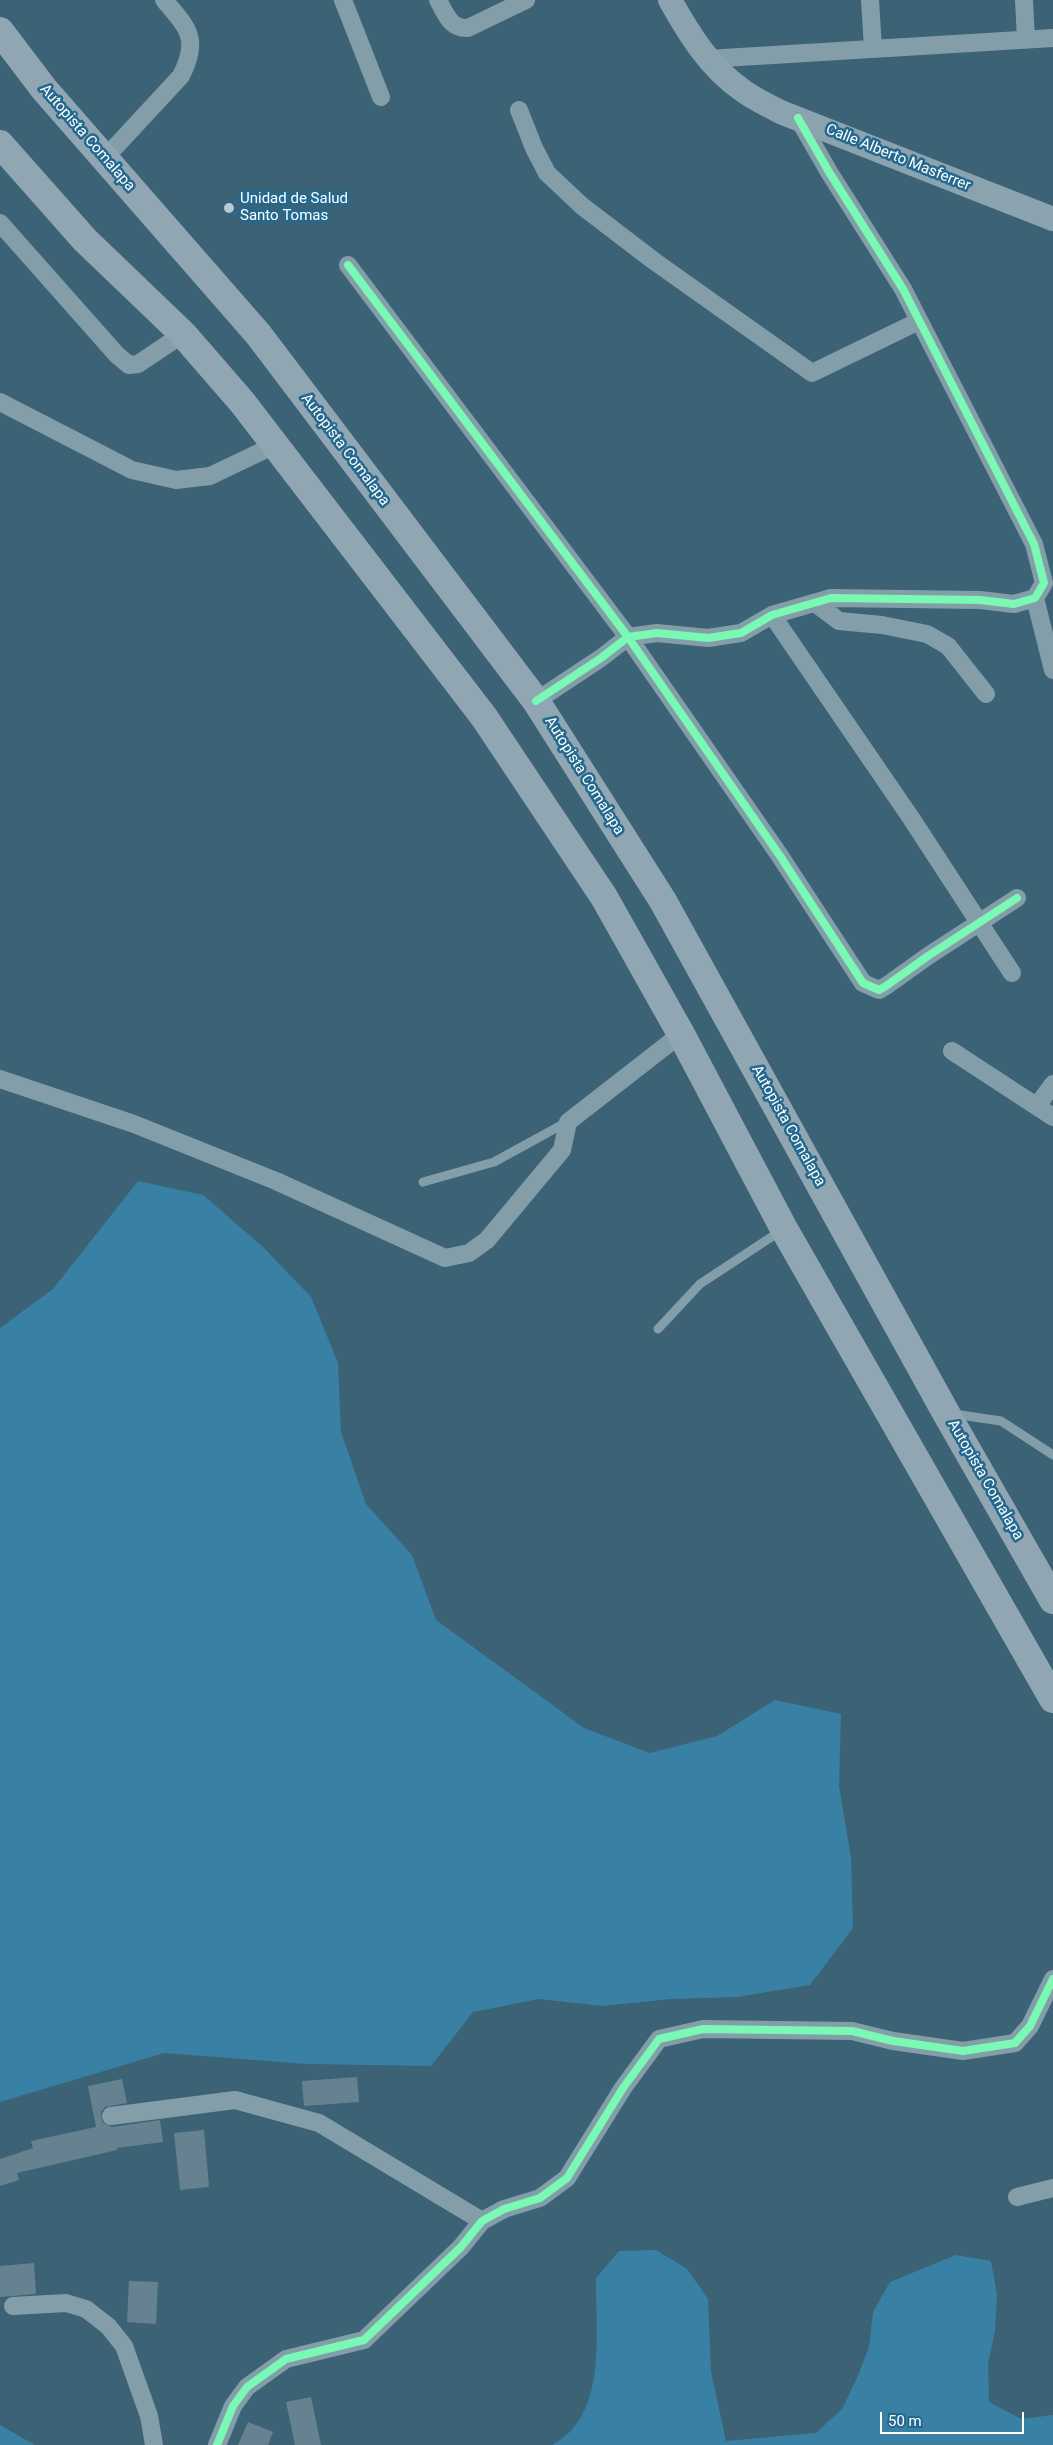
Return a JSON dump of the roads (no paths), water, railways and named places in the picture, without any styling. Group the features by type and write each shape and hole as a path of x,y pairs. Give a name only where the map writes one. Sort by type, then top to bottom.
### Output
{"highway":[{"name":"Autopista Comalapa","path":"0,31 44,89 258,334 536,701 663,901 946,1413 1053,1600"},
{"path":"0,144 85,240 183,334 242,402 484,717 604,897 681,1034 784,1229 1053,1699"}],"main road":[{"name":"Calle Alberto Masferrer","path":"670,0 688,33 707,59 742,91 783,113 1053,220"}],"street":[{"path":"105,158 181,76 188,62 191,43 188,29 164,0"},
{"path":"342,0 381,97"},
{"path":"438,0 452,24 458,28 468,28 526,0"},
{"path":"870,0 873,49"},
{"path":"1024,0 1026,40"},
{"path":"707,59 1053,38"},
{"path":"519,110 534,148 547,173 582,206 654,261 812,373 919,321"},
{"path":"536,701 601,658 628,637 658,633 708,638 740,633 772,615 831,598 980,600 1014,604 1035,598 1044,583 1034,544 919,321 902,289 829,172 798,118"},
{"path":"0,223 116,355 129,365 138,364 183,334"},
{"path":"348,265 628,637 780,856 863,983 879,990 1017,898"},
{"path":"0,402 132,470 176,480 210,476 275,445"},
{"path":"1035,598 1053,670"},
{"path":"815,603 839,621 882,625 927,634 948,646 986,694"},
{"path":"772,615 980,922 1012,973"},
{"path":"0,1079 134,1124 276,1182 445,1258 469,1253 487,1240 562,1150 568,1122 681,1034"},
{"path":"952,1051 1053,1116"},
{"path":"1037,1106 1053,1084"},
{"path":"217,2445 232,2406 247,2387 286,2359 364,2340 461,2247 482,2221 504,2209 540,2198 567,2178 623,2088 659,2039 703,2029 852,2030 893,2041 963,2051 1015,2043 1030,2026 1053,1979"},
{"path":"110,2116 235,2100 319,2123 482,2221"},
{"path":"1017,2197 1053,2188"},
{"path":"13,2306 66,2303 86,2309 108,2326 124,2346 149,2416 154,2445"}],"lane":[{"path":"423,1182 494,1162 568,1122"},
{"path":"658,1329 700,1284 784,1229"},
{"path":"946,1413 1002,1421 1053,1455"}],"place":[{"name":"Unidad de Salud Santo Tomas","path":"229,208"}]}
